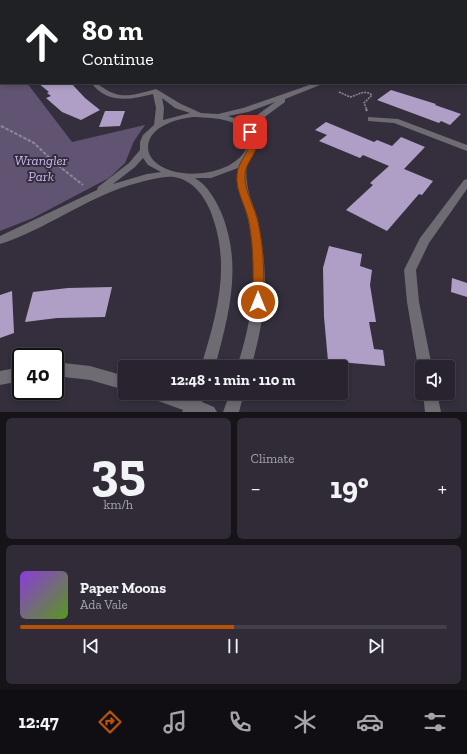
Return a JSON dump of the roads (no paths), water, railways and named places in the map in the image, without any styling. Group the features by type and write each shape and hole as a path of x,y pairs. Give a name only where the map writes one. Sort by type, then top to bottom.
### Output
{"street":[{"path":"95,84 106,94 118,98 138,96 156,91"},
{"path":"149,84 156,91 178,106 200,114"},
{"path":"93,195 132,165 144,151 147,137 158,126 178,117 200,114 217,115 245,110 319,84"},
{"path":"156,91 161,109 161,117 158,126"},
{"path":"250,132 259,118 287,96"},
{"path":"217,115 237,122 250,132 253,144 252,150 244,161 241,173 241,183 253,222 258,258 258,302 246,360"},
{"path":"371,119 395,121 467,148"},
{"path":"144,151 152,164 196,183 204,190 219,218 228,255 228,280 224,311 210,360"},
{"path":"0,240 57,214 93,195 148,177 176,175 204,176 216,174 227,171 244,161"},
{"path":"424,360 412,302 410,270 424,241 467,182"},
{"path":"64,370 73,369 96,373 118,381"},
{"path":"0,378 12,376"},
{"path":"180,400 194,404 209,412"},
{"path":"231,412 235,400"},
{"path":"431,400 432,412"}],"park label":[{"name":"Wrangler Park","path":"41,168"}]}
